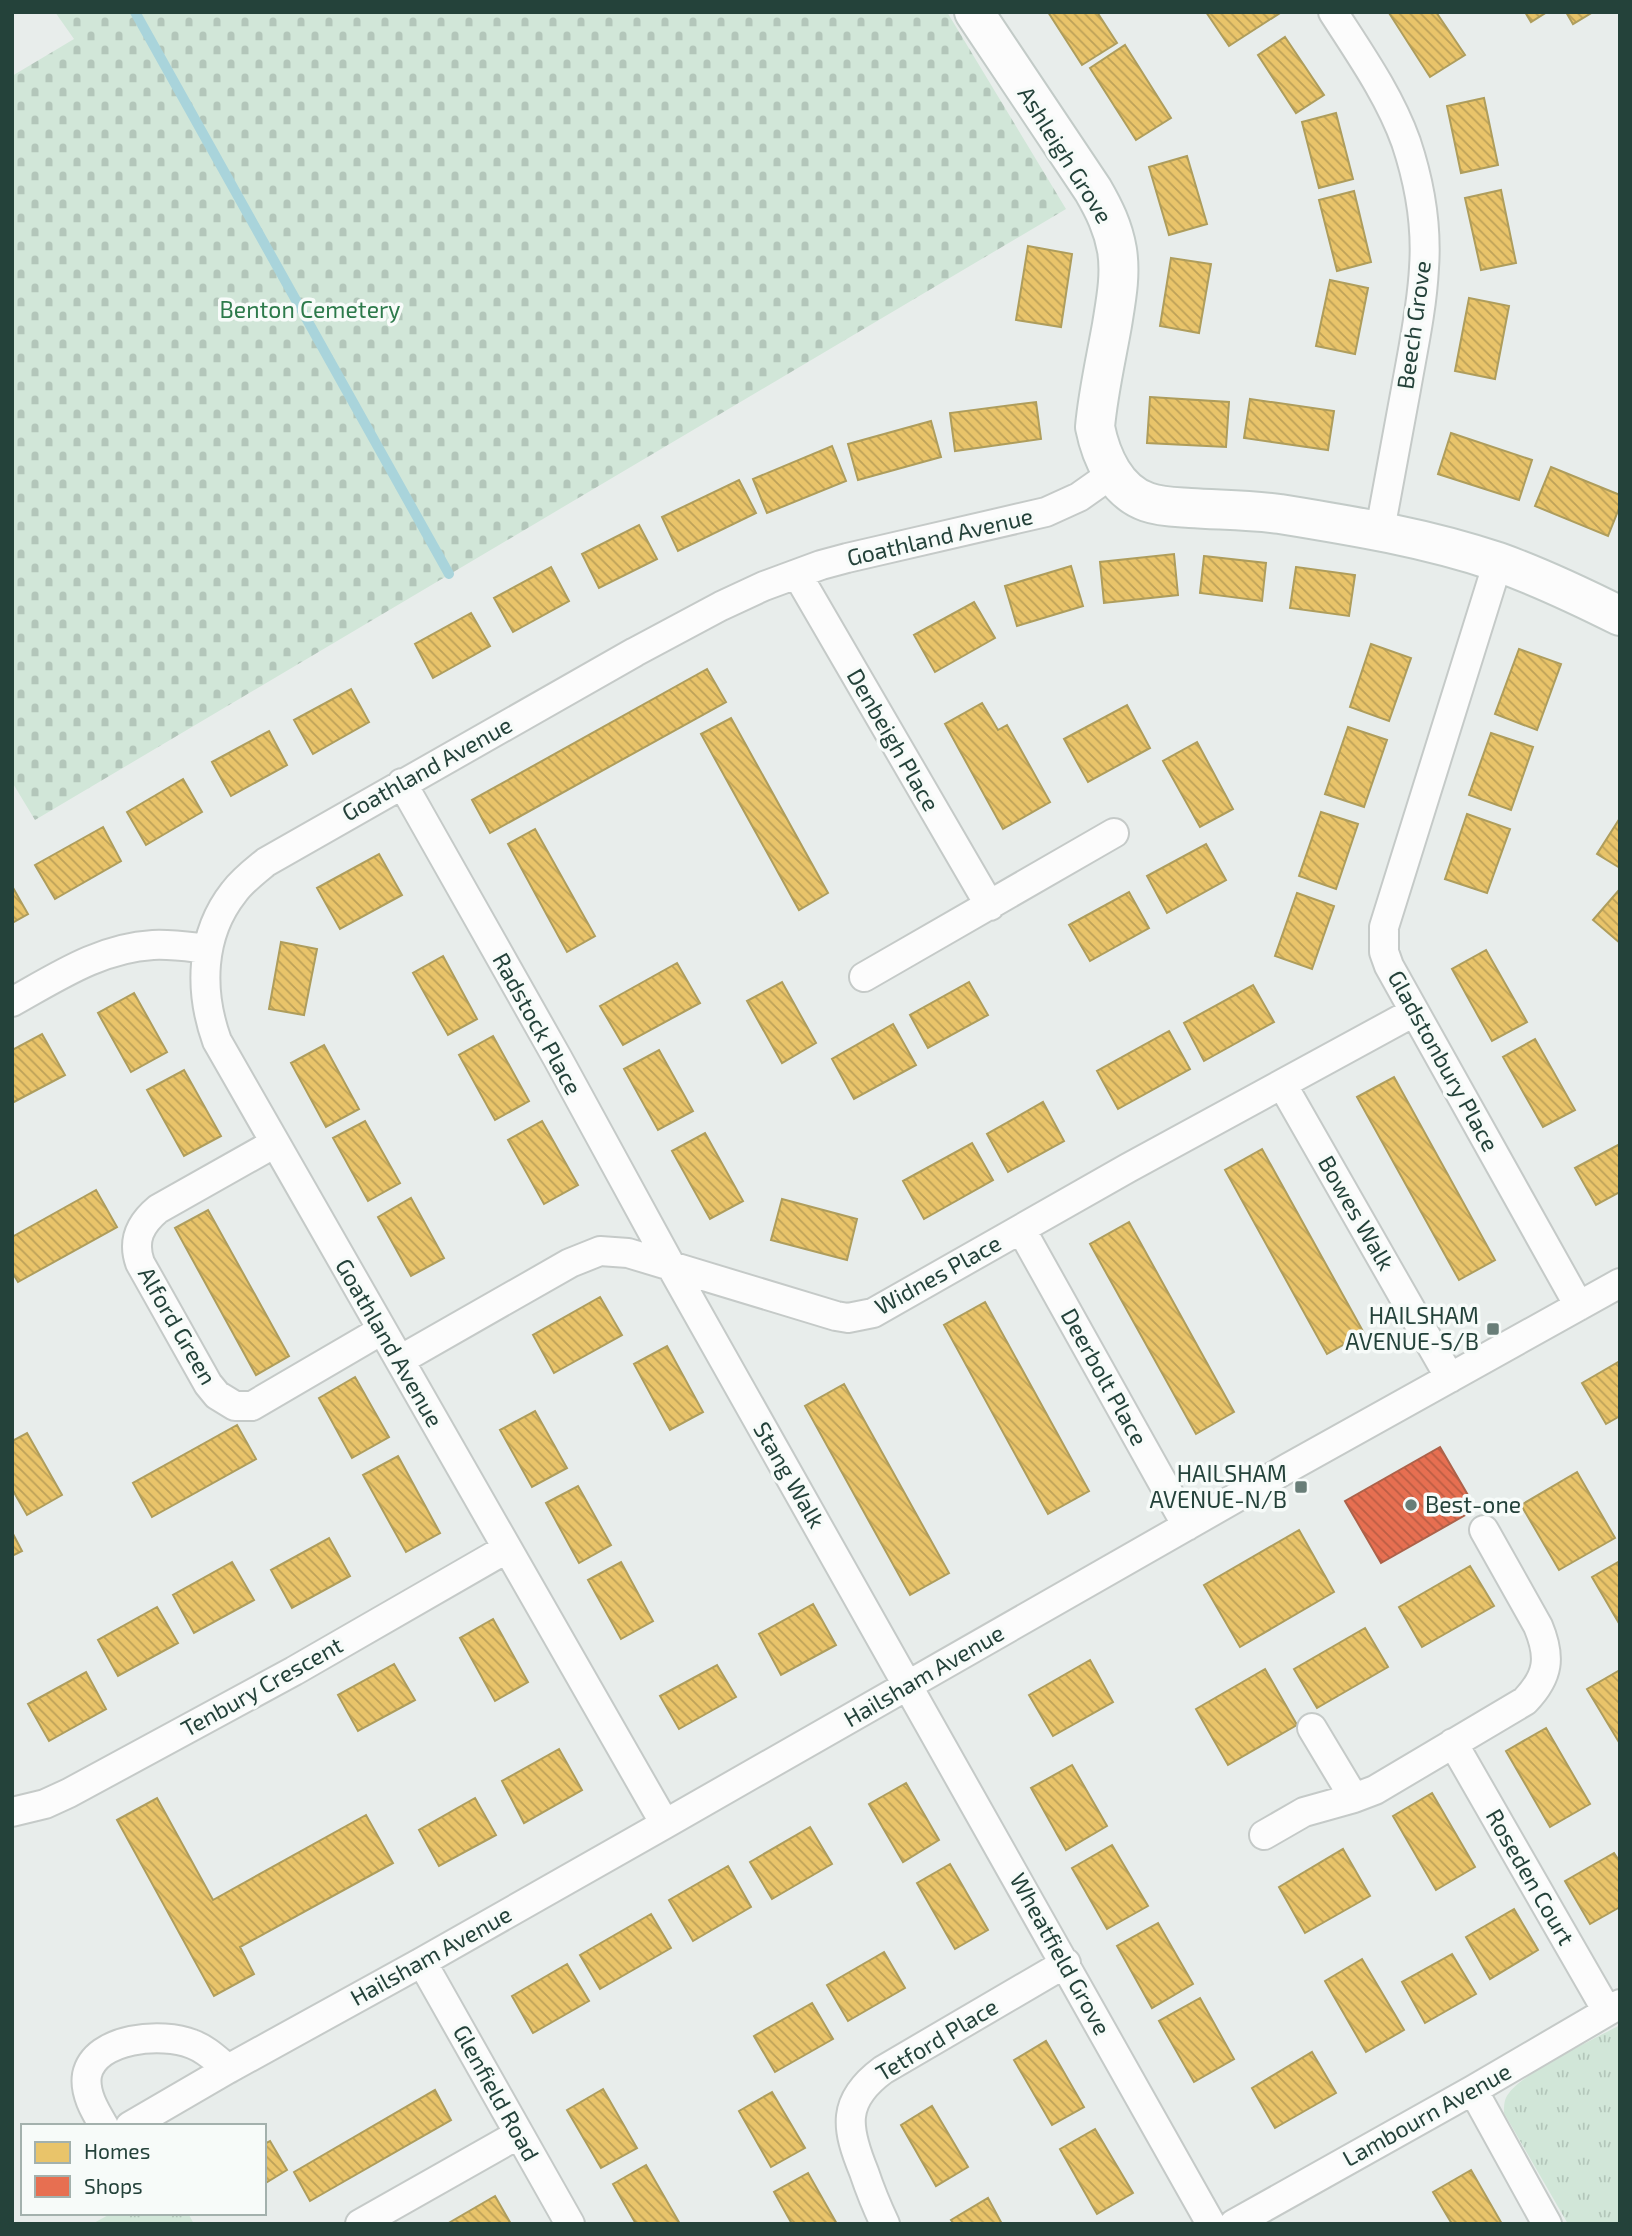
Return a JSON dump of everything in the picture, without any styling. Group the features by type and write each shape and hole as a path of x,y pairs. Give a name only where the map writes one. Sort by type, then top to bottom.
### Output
{"street":[{"name":"Ashleigh Grove","path":"974,12 1093,190 1105,209 1111,227 1119,270 1095,427 1099,446 1113,473"},
{"name":"Beech Grove","path":"1333,12 1383,92 1405,141 1417,181 1424,234 1424,268 1416,328 1380,530"},
{"path":"1113,473 1133,495 1168,507 1275,513 1380,530 1438,544 1499,562 1554,584 1620,616"},
{"name":"Goathland Avenue","path":"665,1824 229,1064 208,1017 205,995 208,949 223,910 234,892 266,862 681,626 797,573 847,558 1046,512 1079,497 1113,473"},
{"name":"Gladstonbury Place","path":"1499,562 1384,927 1384,952 1389,966 1579,1306"},
{"name":"Denbeigh Place","path":"797,573 990,905"},
{"name":"Radstock Place","path":"402,783 671,1266"},
{"path":"864,977 1114,833"},
{"path":"12,1002 95,957 114,951 154,944 208,949"},
{"name":"Widnes Place","path":"400,1360 585,1255 600,1251 628,1253 836,1317 848,1318 873,1313 1415,1012"},
{"name":"Bowes Walk","path":"1282,1084 1450,1378"},
{"name":"Alford Green","path":"275,1143 158,1209 143,1224 136,1243 140,1263 208,1384 225,1402 235,1406 253,1406 382,1330"},
{"name":"Deerbolt Place","path":"1021,1229 1187,1526"},
{"name":"Stang Walk","path":"671,1266 908,1685"},
{"name":"Hailsham Avenue","path":"133,2124 1620,1283"},
{"path":"1264,1835 1304,1812 1375,1790 1525,1701 1537,1689 1545,1673 1547,1659 1544,1642 1538,1626 1484,1530"},
{"name":"Tenbury Crescent","path":"12,1812 44,1804 69,1793 294,1671 506,1549"},
{"name":"Wheatfield Grove","path":"908,1685 1211,2224"},
{"path":"1312,1728 1354,1798"},
{"name":"Roseden Court","path":"1452,1743 1613,2008"},
{"name":"Glenfield Road","path":"422,1962 570,2224"},
{"name":"Tetford Place","path":"885,2224 858,2157 849,2126 850,2114 860,2090 883,2070 1066,1963"},
{"name":"Lambourn Avenue","path":"1234,2224 1613,2008"},
{"path":"103,2124 90,2101 87,2076 98,2056 110,2048 136,2040 174,2039 206,2051 228,2069"},
{"path":"1473,2090 1547,2224"},
{"path":"360,2224 519,2134"}],"green space":[{"name":"Benton Cemetery","path":"55,12 947,12 1066,209 35,820 12,782 12,76 74,39"},
{"path":"1620,2025 1620,2224 1568,2224 1504,2113 1505,2100 1517,2085 1529,2076"},
{"path":"108,2215 189,2215 194,2224 92,2224"}],"building: Homes":[{"path":"1048,12 1097,12 1117,43 1082,65"},
{"path":"1206,12 1279,12 1280,13 1229,46"},
{"path":"1390,12 1436,12 1465,55 1430,77"},
{"path":"1525,12 1547,12 1531,22"},
{"path":"1566,12 1593,12 1573,24"},
{"path":"1285,37 1324,95 1296,113 1258,55"},
{"path":"1125,45 1171,118 1136,140 1090,68"},
{"path":"1484,98 1498,165 1461,173 1447,106"},
{"path":"1336,113 1353,179 1319,188 1302,122"},
{"path":"1187,156 1207,224 1169,235 1149,167"},
{"path":"1501,190 1516,263 1481,270 1465,198"},
{"path":"1354,191 1371,262 1337,271 1319,200"},
{"path":"1028,246 1072,254 1061,327 1016,320"},
{"path":"1171,258 1211,264 1199,333 1160,326"},
{"path":"1330,280 1368,288 1355,354 1316,346"},
{"path":"1469,298 1509,306 1495,379 1455,371"},
{"path":"1150,397 1229,402 1226,447 1147,443"},
{"path":"1250,399 1334,411 1328,450 1244,438"},
{"path":"1036,402 1041,439 955,451 950,413"},
{"path":"931,421 941,457 858,480 848,444"},
{"path":"1451,433 1532,460 1519,500 1438,474"},
{"path":"832,446 846,481 767,513 753,479"},
{"path":"1551,467 1620,495 1620,506 1608,536 1535,506"},
{"path":"739,480 756,513 678,551 662,517"},
{"path":"639,525 657,559 599,588 582,554"},
{"path":"1174,554 1178,595 1104,603 1100,562"},
{"path":"1204,556 1266,563 1262,601 1200,593"},
{"path":"1071,566 1083,606 1017,626 1005,586"},
{"path":"551,567 569,601 513,632 494,598"},
{"path":"1296,567 1355,575 1349,616 1290,608"},
{"path":"974,602 995,638 935,672 914,635"},
{"path":"471,613 490,646 433,678 415,644"},
{"path":"1371,644 1411,658 1389,721 1350,707"},
{"path":"1519,649 1561,664 1537,730 1495,714"},
{"path":"707,669 726,702 490,833 472,800"},
{"path":"351,689 369,722 313,754 294,720"},
{"path":"982,703 998,730 1007,725 1050,802 1003,829 945,724"},
{"path":"1127,705 1150,748 1088,782 1064,739"},
{"path":"731,718 828,893 799,910 701,734"},
{"path":"1348,727 1387,740 1364,807 1325,794"},
{"path":"269,731 287,765 231,796 212,762"},
{"path":"1491,733 1533,747 1511,810 1469,795"},
{"path":"1197,742 1233,809 1200,827 1163,761"},
{"path":"183,779 202,812 146,845 127,812"},
{"path":"1321,812 1358,824 1336,889 1299,876"},
{"path":"1467,814 1510,829 1487,893 1445,879"},
{"path":"1620,818 1620,868 1597,854"},
{"path":"103,827 121,861 55,899 35,865"},
{"path":"535,829 595,936 567,952 508,844"},
{"path":"1206,844 1226,880 1167,913 1147,876"},
{"path":"379,854 402,895 340,929 317,888"},
{"path":"12,886 28,914 12,923"},
{"path":"1620,891 1620,943 1593,920"},
{"path":"1129,892 1149,928 1090,961 1069,925"},
{"path":"1297,893 1334,906 1312,969 1275,956"},
{"path":"281,942 317,949 304,1015 269,1009"},
{"path":"1486,950 1527,1022 1492,1041 1452,969"},
{"path":"443,956 477,1019 448,1035 413,973"},
{"path":"677,963 700,1003 623,1045 600,1006"},
{"path":"782,982 816,1043 782,1063 747,1001"},
{"path":"969,982 988,1015 928,1048 910,1015"},
{"path":"1253,985 1274,1022 1204,1061 1184,1023"},
{"path":"134,993 167,1052 131,1072 98,1013"},
{"path":"893,1024 916,1065 854,1099 832,1059"},
{"path":"1169,1031 1190,1069 1118,1109 1097,1071"},
{"path":"42,1034 65,1075 12,1103 12,1050"},
{"path":"493,1036 529,1101 495,1120 459,1055"},
{"path":"1535,1039 1575,1110 1543,1127 1503,1057"},
{"path":"324,1045 359,1109 326,1127 291,1063"},
{"path":"659,1050 693,1111 658,1130 624,1069"},
{"path":"184,1070 221,1136 184,1156 147,1090"},
{"path":"1394,1077 1495,1260 1459,1280 1357,1097"},
{"path":"1043,1102 1064,1141 1008,1172 987,1134"},
{"path":"365,1121 400,1183 368,1201 333,1138"},
{"path":"542,1121 578,1185 544,1204 508,1140"},
{"path":"705,1133 743,1201 710,1219 672,1151"},
{"path":"972,1143 993,1180 924,1219 903,1181"},
{"path":"1620,1144 1620,1192 1596,1205 1575,1168"},
{"path":"1262,1149 1364,1333 1327,1354 1225,1170"},
{"path":"96,1190 117,1227 18,1282 12,1272 12,1237"},
{"path":"411,1198 444,1258 411,1276 378,1217"},
{"path":"782,1199 857,1219 847,1260 771,1240"},
{"path":"208,1210 289,1356 256,1375 175,1228"},
{"path":"1129,1222 1234,1412 1196,1434 1090,1244"},
{"path":"600,1297 622,1335 554,1373 533,1335"},
{"path":"985,1302 1089,1491 1048,1514 944,1325"},
{"path":"667,1346 703,1412 670,1430 634,1364"},
{"path":"1620,1361 1620,1416 1606,1424 1582,1383"},
{"path":"355,1377 389,1437 352,1458 319,1398"},
{"path":"844,1384 949,1573 910,1595 805,1406"},
{"path":"535,1411 567,1468 532,1487 500,1430"},
{"path":"237,1425 256,1459 152,1517 133,1483"},
{"path":"27,1433 62,1495 27,1515 12,1489 12,1441"},
{"path":"398,1456 440,1533 406,1552 363,1475"},
{"path":"1577,1472 1615,1538 1559,1570 1521,1505"},
{"path":"578,1486 611,1545 579,1563 546,1503"},
{"path":"1299,1530 1334,1592 1240,1647 1204,1585"},
{"path":"12,1532 22,1551 12,1556"},
{"path":"329,1538 350,1576 292,1608 271,1570"},
{"path":"1620,1561 1620,1625 1592,1577"},
{"path":"232,1562 254,1600 194,1633 173,1595"},
{"path":"621,1562 653,1621 621,1639 588,1580"},
{"path":"1470,1566 1494,1606 1422,1647 1399,1607"},
{"path":"813,1604 836,1645 781,1675 759,1634"},
{"path":"157,1607 178,1643 118,1676 98,1640"},
{"path":"493,1619 528,1682 495,1701 460,1638"},
{"path":"1365,1628 1388,1667 1317,1708 1294,1669"},
{"path":"1090,1660 1113,1702 1053,1736 1029,1695"},
{"path":"394,1664 415,1700 358,1731 338,1695"},
{"path":"717,1665 736,1697 679,1729 660,1696"},
{"path":"1265,1669 1297,1725 1228,1765 1196,1709"},
{"path":"1620,1670 1620,1744 1587,1689"},
{"path":"86,1672 106,1709 49,1741 28,1704"},
{"path":"1546,1728 1590,1804 1550,1827 1506,1751"},
{"path":"559,1749 582,1790 524,1823 502,1781"},
{"path":"1072,1765 1107,1826 1066,1850 1031,1788"},
{"path":"906,1783 939,1840 903,1862 869,1804"},
{"path":"1432,1793 1475,1867 1436,1890 1393,1816"},
{"path":"157,1798 213,1900 366,1815 393,1863 240,1947 254,1974 214,1996 117,1820"},
{"path":"475,1798 496,1835 439,1866 419,1830"},
{"path":"810,1827 832,1864 772,1899 750,1862"},
{"path":"1112,1845 1148,1906 1107,1929 1072,1868"},
{"path":"1343,1849 1370,1896 1305,1933 1279,1887"},
{"path":"1614,1853 1620,1862 1620,1907 1590,1924 1565,1881"},
{"path":"950,1864 988,1930 955,1949 917,1883"},
{"path":"728,1866 751,1907 693,1941 669,1900"},
{"path":"1514,1909 1538,1950 1490,1979 1466,1937"},
{"path":"651,1914 671,1948 600,1989 580,1955"},
{"path":"1158,1923 1193,1984 1152,2008 1117,1946"},
{"path":"884,1952 905,1988 848,2021 827,1985"},
{"path":"1452,1954 1476,1994 1425,2023 1402,1982"},
{"path":"1362,1959 1404,2030 1366,2052 1325,1981"},
{"path":"567,1964 589,2001 533,2033 512,1996"},
{"path":"1200,1998 1234,2059 1194,2082 1159,2021"},
{"path":"812,2003 833,2039 775,2072 754,2036"},
{"path":"1046,2041 1084,2107 1052,2125 1014,2060"},
{"path":"1312,2052 1336,2093 1275,2128 1252,2088"},
{"path":"603,2089 637,2148 601,2168 567,2110"},
{"path":"435,2090 451,2120 310,2201 294,2172"},
{"path":"772,2092 805,2148 771,2167 739,2111"},
{"path":"932,2106 968,2167 936,2186 901,2125"},
{"path":"1095,2129 1133,2193 1097,2214 1060,2149"},
{"path":"270,2141 287,2170 266,2183 266,2143"},
{"path":"646,2165 680,2224 636,2224 613,2184"},
{"path":"1471,2170 1502,2224 1452,2224 1433,2192"},
{"path":"808,2173 837,2224 792,2224 774,2192"},
{"path":"495,2196 511,2224 447,2224"},
{"path":"988,2198 1002,2224 954,2224 951,2220"}],"building: Shops":[{"name":"Best-one","path":"1440,1447 1476,1509 1381,1563 1345,1501"}],"waterway":[{"path":"135,12 449,574"}],"place":[{"name":"HAILSHAM AVENUE-S/B","path":"1493,1329"},
{"name":"HAILSHAM AVENUE-N/B","path":"1301,1487"},
{"name":"Best-one","path":"1411,1505"}]}
